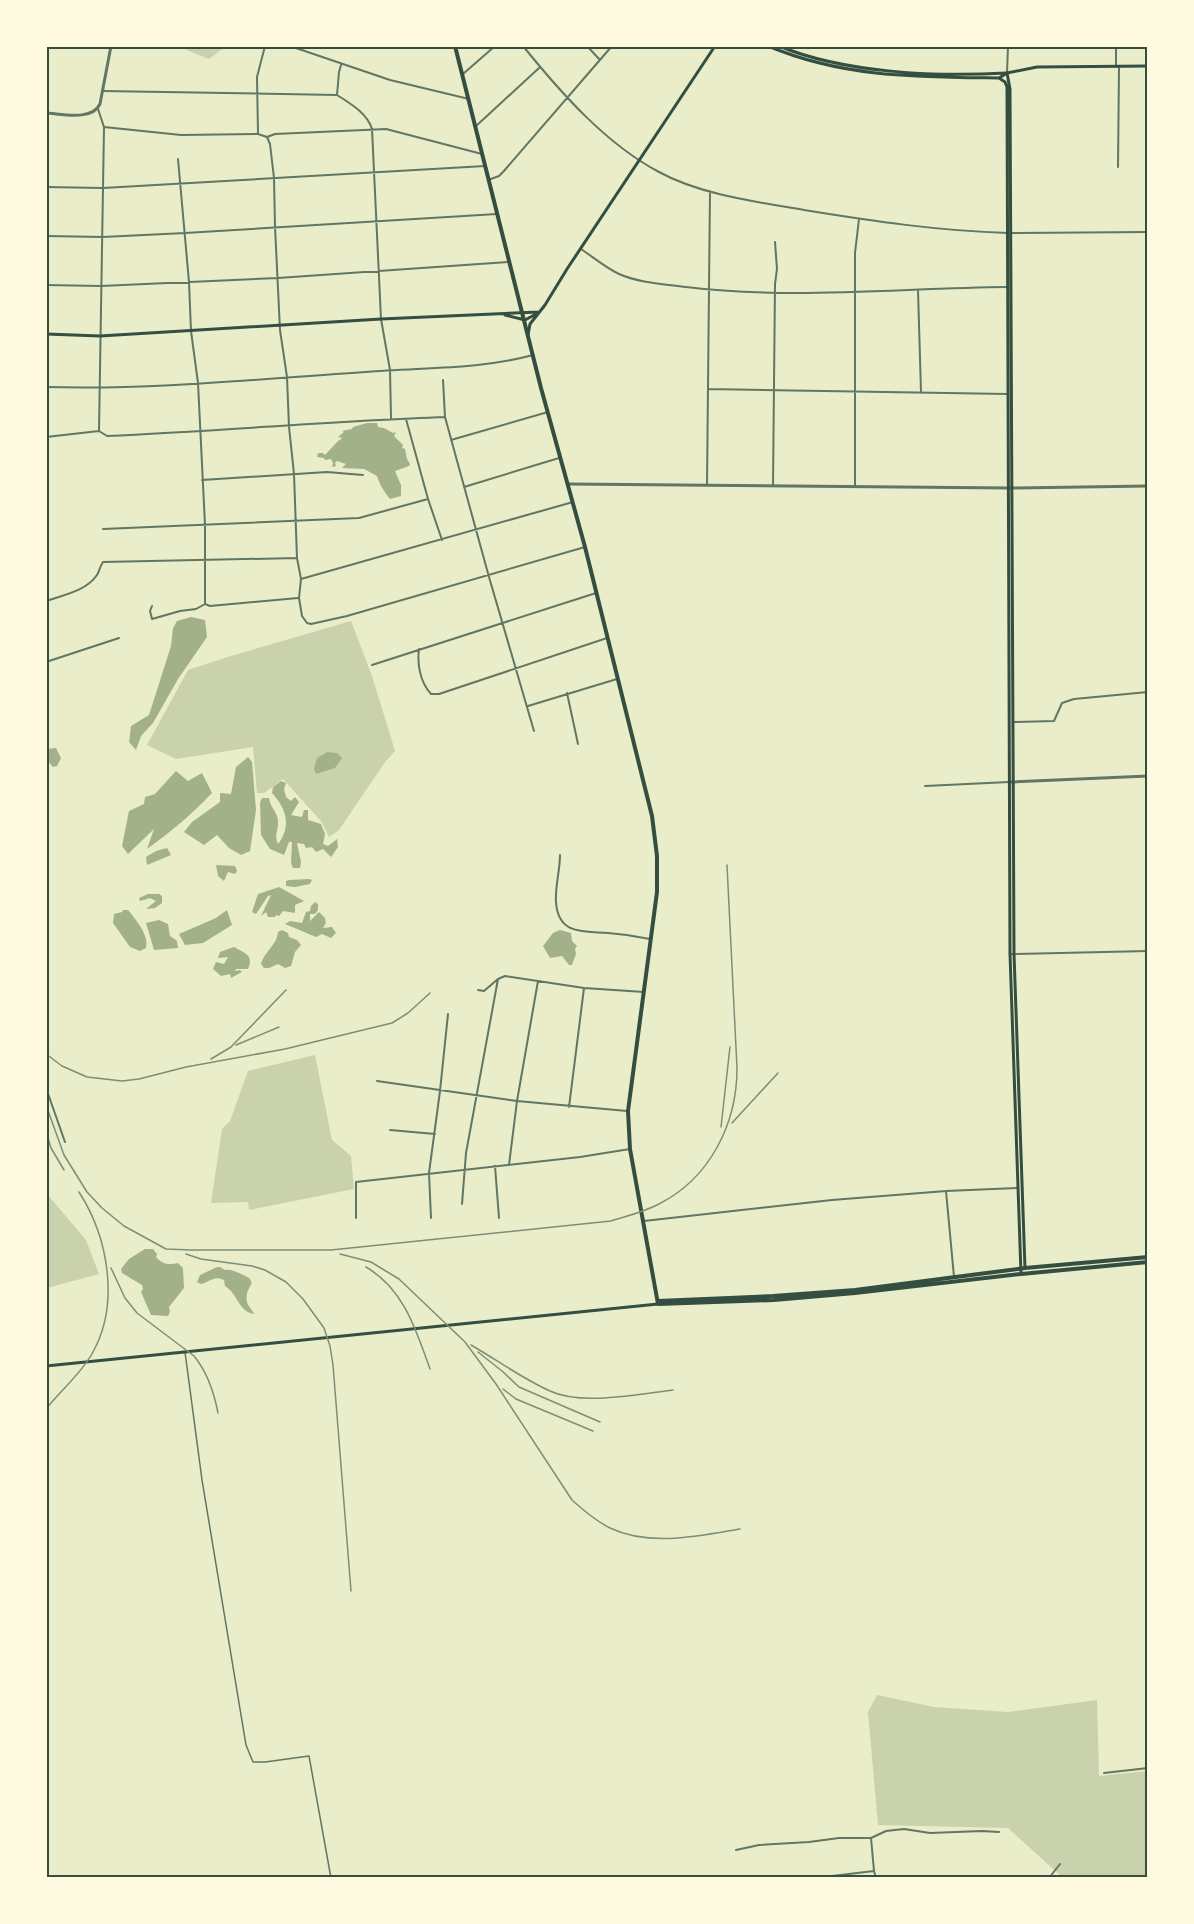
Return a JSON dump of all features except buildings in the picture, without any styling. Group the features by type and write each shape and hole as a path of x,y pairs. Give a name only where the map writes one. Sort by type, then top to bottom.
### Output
{"main road":[{"path":"455,46 652,816 657,856 657,891 628,1111 630,1149 658,1302"},
{"path":"528,335 530,324 715,46"},
{"path":"768,46 813,62 865,73 909,77 1002,75 1037,67 1148,66"},
{"path":"779,46 841,63 888,70 1002,75 1009,81 1009,233"},
{"path":"1002,75 1007,87 1010,287 1012,954 1023,1271"},
{"path":"46,334 100,336 191,332 381,319 539,312"},
{"path":"500,314 525,320 539,312"},
{"path":"658,1302 774,1300 855,1293 1148,1257"},
{"path":"46,1366 658,1302 784,1296 855,1290 954,1277 1148,1262"}],"street":[{"path":"99,431 104,127 98,109 111,46"},
{"path":"258,134 257,77 265,46"},
{"path":"290,46 390,80 469,99"},
{"path":"462,74 495,46"},
{"path":"523,46 587,118 640,160 668,176 710,191 859,219 942,230 1009,233 1148,232"},
{"path":"587,46 600,60"},
{"path":"488,180 503,172 612,46"},
{"path":"1002,75 1008,46"},
{"path":"1116,46 1118,167"},
{"path":"337,95 341,65"},
{"path":"475,127 540,67"},
{"path":"103,91 337,95 355,107 369,122 372,129 381,319 390,370 391,418"},
{"path":"46,113 83,114 98,109"},
{"path":"104,127 181,135 258,134 267,137 275,134 386,129 482,154"},
{"path":"267,137 274,178 274,227 280,325 287,377 297,558 301,579 299,598 302,616 307,623 347,616 585,547"},
{"path":"178,159 186,233 191,332 198,384 205,525 205,604"},
{"path":"46,187 104,188 485,166"},
{"path":"706,485 710,191"},
{"path":"46,236 103,237 186,233 497,214"},
{"path":"855,487 855,253 859,219"},
{"path":"773,486 777,269 775,242"},
{"path":"581,249 618,273 630,278 709,290 855,292 1010,287"},
{"path":"46,285 101,286 278,278 509,261"},
{"path":"918,289 921,392"},
{"path":"46,387 99,388 198,384 476,366 513,361 533,355"},
{"path":"443,380 445,417 534,731"},
{"path":"708,390 1010,394"},
{"path":"451,440 548,412"},
{"path":"46,437 99,431 107,436 289,427 391,418 445,417"},
{"path":"406,419 442,540"},
{"path":"464,486 560,458"},
{"path":"202,480 327,472 363,475"},
{"path":"568,484 1011,488 1148,486"},
{"path":"104,529 359,518 428,499"},
{"path":"301,579 573,502"},
{"path":"46,601 76,591 90,582 97,575 101,563 297,558"},
{"path":"372,665 596,593"},
{"path":"152,606 150,611 152,619 196,609 205,604 210,606 299,598"},
{"path":"46,662 119,638"},
{"path":"419,649 418,663 426,688 431,694 439,694 608,638"},
{"path":"528,706 618,679"},
{"path":"1011,722 1054,721 1062,704 1074,699 1148,692"},
{"path":"567,693 578,744"},
{"path":"925,786 1148,776"},
{"path":"560,855 556,903 560,917 568,927 582,932 620,934 650,939"},
{"path":"1012,954 1148,951"},
{"path":"478,990 483,991 505,976 584,988 644,992"},
{"path":"462,1204 463,1170 498,979"},
{"path":"509,1165 517,1101 538,981"},
{"path":"568,1107 584,988"},
{"path":"430,1218 429,1173 448,1014"},
{"path":"377,1081 517,1101 628,1111"},
{"path":"46,1088 65,1142"},
{"path":"390,1130 435,1134"},
{"path":"356,1218 356,1182 630,1149"},
{"path":"495,1167 499,1218"},
{"path":"644,1221 814,1202 1020,1187"},
{"path":"946,1191 954,1277"},
{"path":"1104,1773 1148,1768"},
{"path":"736,1850 759,1845 839,1838 871,1838 886,1831 904,1829 930,1833 999,1832"},
{"path":"871,1838 876,1878"},
{"path":"1049,1878 1060,1864"},
{"path":"814,1878 874,1871"}],"lane":[{"path":"185,1351 202,1480 246,1745 253,1762 309,1756 331,1878"}],"shaded area":[{"path":"185,46 225,47 209,59 184,49"},
{"path":"367,423 377,423 378,427 396,432 394,436 405,449 410,464 395,471 401,485 401,496 390,499 377,476 364,469 342,468 346,464 337,461 336,466 332,467 331,459 325,460 317,457 318,453 325,455 342,438 338,437 344,432 342,431"},
{"path":"191,617 205,620 207,637 178,679 153,723 141,736 136,750 129,742 131,726 149,715 171,646 173,628 177,621"},
{"path":"351,621 372,676 395,751 339,830 329,837 321,821 283,779 264,793 257,793 253,747 176,759 147,745 188,670"},
{"path":"56,748 61,758 57,766 53,767 47,760 47,749"},
{"path":"327,752 337,753 342,758 335,768 316,774 314,769 317,758"},
{"path":"248,757 252,762 256,810 250,851 241,855 229,848 217,835 204,845 184,832 192,822 220,802 220,793 231,794 236,767"},
{"path":"176,771 188,781 202,773 212,793 156,843 147,849 154,829 128,854 122,846 129,811 144,804 145,797 155,794"},
{"path":"281,781 286,783 284,789 286,797 291,801 295,797 299,802 291,815 302,817 304,810 308,810 308,820 321,824 325,834 323,844 328,846 337,839 338,847 331,857 323,849 316,852 312,847 306,848 304,844 297,843 301,862 300,868 293,868 291,863 292,842 289,842 284,855 270,849 261,835 260,803 262,798 269,798 277,816 278,844 285,831 286,817 272,793 273,787"},
{"path":"167,848 171,855 147,865 146,857"},
{"path":"216,865 235,866 237,871 235,874 228,872 224,881 218,876"},
{"path":"289,880 312,880 310,884 286,886 286,881"},
{"path":"279,887 304,901 295,905 295,913 283,911 279,916 268,917 266,912 261,916 271,895 256,914 252,912 258,894"},
{"path":"148,894 159,894 162,896 162,903 155,908 146,909 156,901 150,898 140,901 139,898"},
{"path":"315,902 318,904 318,910 315,914 310,914 310,921 319,912 325,918 326,923 323,928 332,927 336,933 331,938 322,934 316,937 285,924 290,921 302,923 306,912 310,911"},
{"path":"128,910 142,928 146,938 146,948 140,951 130,947 113,923 114,914"},
{"path":"227,910 232,925 203,943 185,945 179,934 216,918"},
{"path":"159,920 168,924 170,936 177,941 178,948 154,950 146,923"},
{"path":"282,930 301,945 295,952 291,966 285,968 278,964 264,968 261,964 278,932"},
{"path":"560,930 571,933 572,941 577,946 572,965 569,965 562,956 550,958 543,946 553,933"},
{"path":"234,947 249,957 248,969 236,969 235,971 242,972 231,978 230,974 221,976 213,969 216,962 224,964 228,957 218,958 220,952"},
{"path":"315,1055 332,1140 351,1156 354,1189 249,1210 248,1202 211,1203 222,1129 230,1121 248,1071"},
{"path":"47,1194 86,1240 99,1274 47,1288"},
{"path":"145,1249 153,1249 157,1254 156,1257 164,1263 178,1263 183,1268 184,1288 169,1307 168,1316 151,1315 141,1292 142,1285 122,1273 121,1269 129,1259"},
{"path":"217,1267 232,1270 250,1279 247,1302 254,1314 242,1307 225,1286 224,1280 215,1279 201,1284 197,1282 200,1275"},
{"path":"877,1695 934,1707 1008,1712 1097,1700 1099,1776 1147,1771 1147,1877 1062,1877 1008,1828 878,1825 868,1712"}],"railway":[{"path":"46,1105 64,1155 87,1192 124,1226 166,1249 331,1250 611,1221 641,1212 677,1193 693,1180 717,1147 732,1109 737,1068 727,865"},
{"path":"211,1059 231,1047 286,990"},
{"path":"46,1054 62,1066 87,1077 122,1081 139,1079 186,1067 285,1049 392,1023 408,1013 430,993"},
{"path":"236,1045 279,1027"},
{"path":"721,1127 730,1047"},
{"path":"732,1123 778,1073"},
{"path":"46,1132 51,1148 64,1170"},
{"path":"46,1409 88,1360 101,1333 106,1313 108,1292 103,1249 97,1229 79,1192"},
{"path":"186,1254 201,1259 265,1270 286,1282 303,1299 324,1328 333,1365 351,1591"},
{"path":"340,1254 371,1262 399,1279 465,1342 496,1384 572,1500 595,1519 625,1534 658,1539 691,1537 740,1529"},
{"path":"366,1267 379,1276 399,1299 414,1325 430,1369"},
{"path":"111,1268 125,1298 137,1313 199,1362 210,1383 218,1413"},
{"path":"471,1345 530,1381 563,1395 578,1398 611,1398 673,1390"},
{"path":"478,1352 519,1387 600,1422"},
{"path":"503,1389 516,1399 593,1431"}]}
